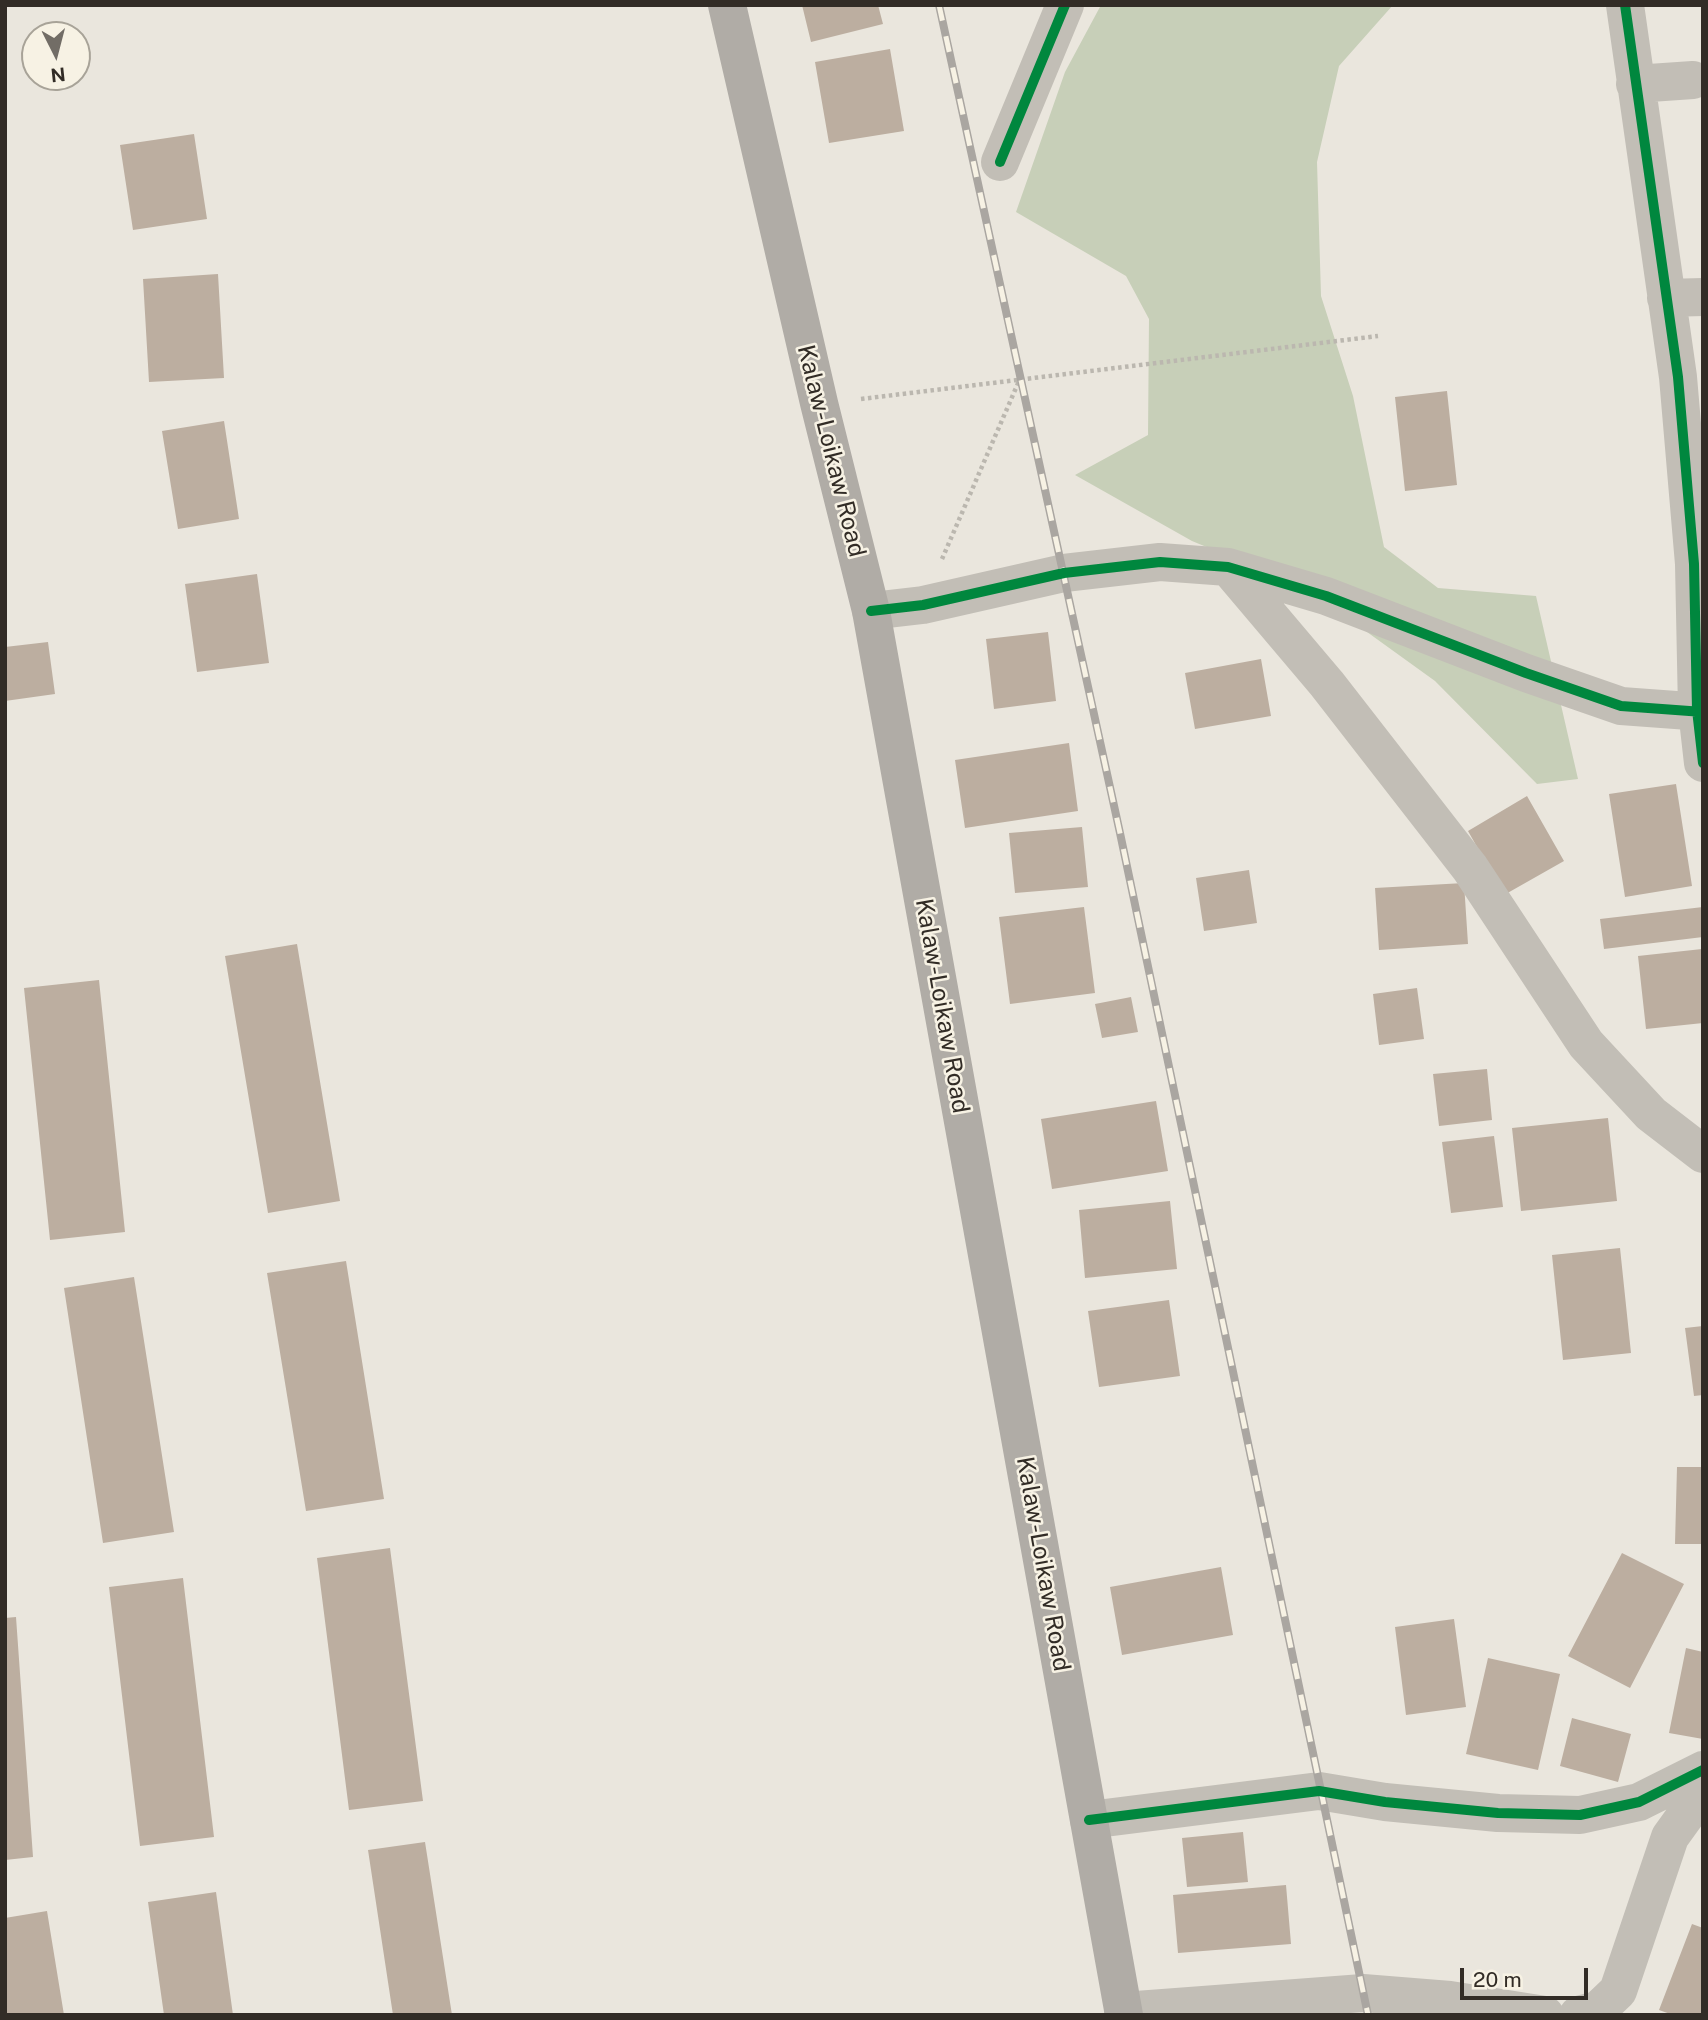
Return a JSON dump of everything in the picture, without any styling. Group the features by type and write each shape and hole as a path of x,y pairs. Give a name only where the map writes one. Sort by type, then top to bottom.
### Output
{"main road":[{"name":"Kalaw-Loikaw Road","path":"727,5 819,403 871,611 1123,2013"}],"street":[{"path":"1000,163 1065,5"},
{"path":"1625,5 1636,84 1684,298 1678,377 1694,564 1703,763"},
{"path":"1636,84 1693,80"},
{"path":"871,611 923,605 1064,573 1160,562 1228,567 1326,596 1526,673 1621,706 1700,711"},
{"path":"1228,567 1327,684 1470,868 1586,1044 1651,1114 1703,1154"},
{"path":"1089,1820 1319,1791 1385,1802 1497,1813 1580,1815 1639,1802 1703,1770"},
{"path":"1578,2015 1598,2010 1618,1991 1670,1837 1703,1791"},
{"path":"1123,2013 1363,1993 1450,2000 1545,2015"}],"path":[{"path":"819,403 1378,336"},
{"path":"923,605 1019,380"}],"green space":[{"path":"1101,5 1393,5 1339,66 1317,162 1321,296 1353,396 1384,547 1438,588 1536,596 1578,779 1537,784 1435,681 1306,588 1192,541 1075,475 1148,435 1149,319 1126,276 1016,212 1065,72"}],"building":[{"path":"802,5 878,5 883,24 811,42"},
{"path":"890,49 904,131 829,143 815,62"},
{"path":"194,134 207,219 133,230 120,145"},
{"path":"218,274 224,378 149,382 143,279"},
{"path":"1447,391 1457,485 1405,491 1395,397"},
{"path":"224,421 239,519 178,529 162,431"},
{"path":"257,574 269,663 197,672 185,584"},
{"path":"1048,632 1056,701 994,709 986,639"},
{"path":"48,642 55,694 5,701 5,647"},
{"path":"1261,659 1271,716 1195,729 1185,673"},
{"path":"1069,743 1078,811 965,828 955,760"},
{"path":"1676,784 1692,886 1625,897 1609,794"},
{"path":"1527,796 1564,861 1504,895 1468,831"},
{"path":"1082,827 1088,887 1015,893 1009,833"},
{"path":"1249,870 1257,923 1204,931 1196,878"},
{"path":"1464,883 1468,944 1379,950 1375,888"},
{"path":"1084,907 1095,993 1010,1004 999,917"},
{"path":"1703,907 1703,937 1604,949 1600,919"},
{"path":"297,944 340,1201 268,1213 225,956"},
{"path":"1702,949 1703,1023 1646,1029 1638,956"},
{"path":"99,980 125,1232 50,1240 24,988"},
{"path":"1417,988 1424,1039 1379,1045 1373,994"},
{"path":"1131,997 1138,1032 1102,1038 1095,1004"},
{"path":"1487,1069 1492,1120 1439,1126 1433,1074"},
{"path":"1156,1101 1168,1171 1052,1189 1041,1119"},
{"path":"1608,1118 1617,1201 1521,1211 1512,1128"},
{"path":"1494,1136 1503,1207 1451,1213 1442,1142"},
{"path":"1170,1201 1177,1269 1085,1278 1079,1210"},
{"path":"1620,1248 1631,1353 1563,1360 1552,1255"},
{"path":"346,1261 384,1499 306,1511 267,1273"},
{"path":"134,1277 174,1532 103,1543 64,1288"},
{"path":"1169,1300 1180,1376 1099,1387 1088,1311"},
{"path":"1703,1326 1703,1395 1694,1396 1685,1328"},
{"path":"1677,1467 1703,1467 1703,1544 1675,1544"},
{"path":"390,1548 423,1801 349,1810 317,1558"},
{"path":"1622,1553 1684,1584 1630,1688 1568,1656"},
{"path":"1221,1567 1233,1635 1122,1655 1110,1587"},
{"path":"183,1578 214,1837 140,1846 109,1587"},
{"path":"16,1617 33,1857 5,1860 5,1618"},
{"path":"1454,1619 1466,1707 1406,1715 1395,1627"},
{"path":"1686,1648 1703,1652 1703,1739 1669,1733"},
{"path":"1488,1658 1560,1674 1538,1770 1466,1754"},
{"path":"1572,1718 1631,1734 1618,1782 1560,1766"},
{"path":"1243,1832 1248,1882 1187,1887 1182,1838"},
{"path":"425,1842 452,2015 393,2015 368,1850"},
{"path":"1286,1885 1291,1944 1178,1953 1173,1895"},
{"path":"216,1892 233,2015 164,2015 148,1902"},
{"path":"47,1911 64,2015 5,2015 5,1918"},
{"path":"1692,1924 1703,1928 1703,2015 1673,2015 1659,2010"}],"railway":[{"path":"939,5 1120,833 1368,2015"}],"cycle path":[{"path":"1000,162 1065,5"},
{"path":"1625,5 1678,377 1694,564 1697,710 1703,763"},
{"path":"871,611 923,605 1064,573 1160,562 1228,567 1326,596 1526,673 1621,706 1703,712"},
{"path":"1089,1820 1319,1791 1385,1802 1498,1813 1580,1815 1639,1802 1703,1770"}]}
